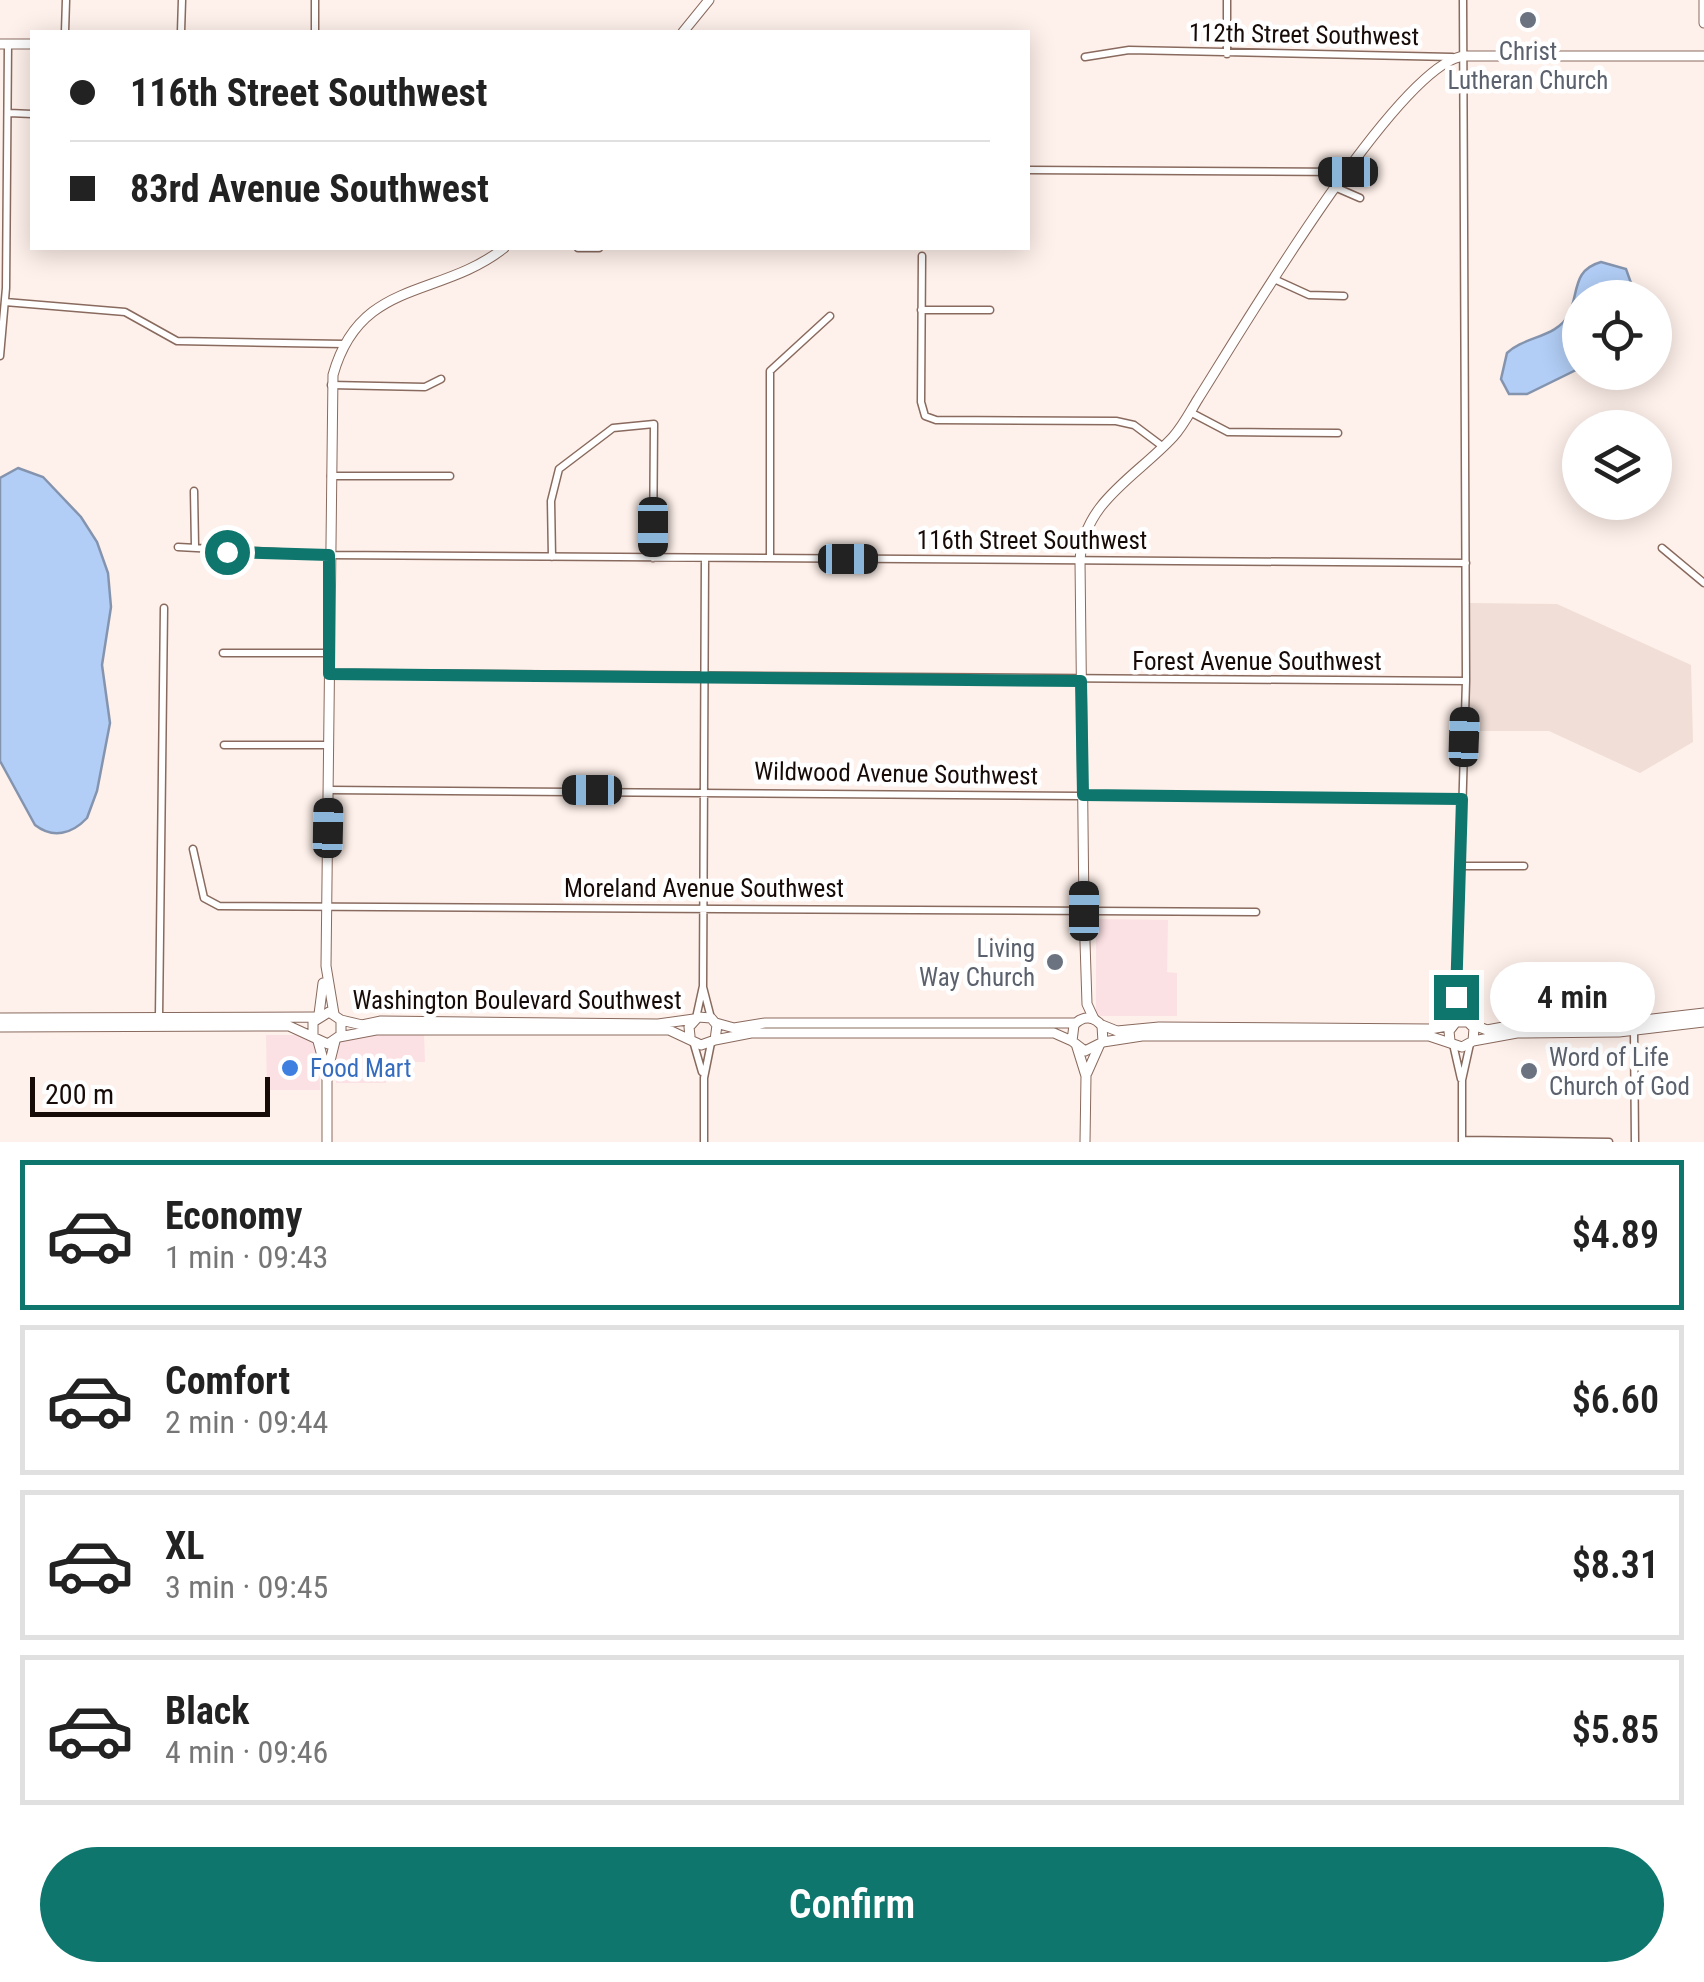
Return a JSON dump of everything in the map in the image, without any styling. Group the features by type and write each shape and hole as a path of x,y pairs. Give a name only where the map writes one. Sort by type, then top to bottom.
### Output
{"main road":[{"path":"684,30 709,0"},
{"path":"1704,0 1704,23"},
{"path":"4,44 30,44"},
{"name":"112th Street Southwest","path":"1452,57 1704,56"},
{"path":"1086,1076 1101,1044 1098,1022 1087,1004 1084,911 1080,561 1085,528 1190,412 1273,278 1348,172 1419,81 1452,57"},
{"path":"327,1073 315,1037 326,966 331,385 344,344 370,312 390,298 455,276 500,250"},
{"path":"326,966 337,1017 337,1039 327,1073 327,1142"},
{"path":"1085,1142 1086,1076 1074,1044 1077,1022 1087,1004"},
{"path":"1098,1022 1118,1031 1159,1027 1430,1029 1454,1023 1469,1023 1487,1030 1525,1023 1618,1024 1704,1013"},
{"name":"Washington Boulevard Southwest","path":"0,1018 317,1016 362,1025 381,1021 658,1024 695,1018 734,1028 764,1023 1098,1022"},
{"path":"691,1038 695,1018"},
{"path":"714,1021 713,1041 751,1033 1054,1033 1090,1051 1101,1044 1142,1036 1423,1036 1472,1043 1517,1032 1634,1031 1704,1022"},
{"path":"1452,1042 1454,1023"},
{"path":"1469,1023 1472,1043"},
{"path":"0,1027 289,1026 315,1037"},
{"name":"Washington Boulevard Southwest","path":"315,1037 337,1039 374,1030 669,1030 713,1041"}],"street":[{"path":"65,30 66,0"},
{"path":"181,30 182,0"},
{"path":"315,0 315,30"},
{"path":"1227,0 1227,54"},
{"path":"1454,1023 1466,681 1464,0"},
{"path":"0,356 5,302 8,114 4,44"},
{"name":"112th Street Southwest","path":"1084,57 1129,50 1452,57"},
{"path":"8,114 30,114"},
{"path":"1030,170 1348,172"},
{"path":"1338,189 1360,198"},
{"path":"922,256 920,402 925,416 936,420 1116,421 1134,425 1162,446"},
{"path":"1273,278 1309,295 1344,296"},
{"path":"5,302 125,312 177,342 344,344"},
{"path":"921,310 990,310"},
{"path":"770,558 770,372 830,316"},
{"path":"331,385 425,387 442,379"},
{"path":"1190,412 1228,432 1338,434"},
{"path":"552,557 551,501 559,469 613,428 654,424 653,558"},
{"path":"329,476 450,476"},
{"path":"194,491 195,546"},
{"name":"116th Street Southwest","path":"178,547 329,555 1466,564"},
{"path":"1662,548 1704,583"},
{"path":"695,1018 703,986 706,558"},
{"path":"159,1019 164,608"},
{"path":"224,653 329,653"},
{"name":"Forest Avenue Southwest","path":"329,674 1466,681"},
{"path":"224,745 329,745"},
{"name":"Wildwood Avenue Southwest","path":"329,790 1462,799"},
{"name":"Moreland Avenue Southwest","path":"193,849 204,898 210,904 1256,912"},
{"path":"1461,866 1524,866"},
{"path":"703,986 714,1021"},
{"path":"1458,992 1469,1023"},
{"path":"1634,1031 1635,1142"},
{"path":"691,1038 704,1078"},
{"path":"704,1142 704,1078 713,1041"},
{"path":"1452,1042 1462,1080 1462,1141 1609,1142"},
{"path":"1462,1080 1472,1043"}],"shaded area":[{"path":"1469,603 1557,604 1691,665 1693,742 1640,773 1549,731 1468,731"},
{"path":"1096,919 1168,920 1167,972 1177,973 1177,1016 1096,1016"},
{"path":"346,1034 424,1034 425,1062 387,1062 386,1083 336,1083 336,1041"},
{"path":"266,1035 319,1035 320,1090 267,1090"}],"water":[{"path":"1601,262 1626,269 1630,280 1579,280"},
{"path":"1562,324 1562,377 1527,394 1509,394 1501,379 1507,353"},
{"path":"18,468 43,477 81,517 97,542 108,573 111,607 102,665 110,723 97,791 87,818 62,833 35,825 0,761 0,478"}],"place":[{"name":"Christ Lutheran Church","path":"1528,20"},
{"name":"Living Way Church","path":"1055,962"},
{"name":"Food Mart","path":"290,1068"},
{"name":"Word of Life Church of God","path":"1529,1071"}],"route":[{"path":"227,552 329,555 329,674 1081,681 1083,795 1462,799 1456,997"}]}
